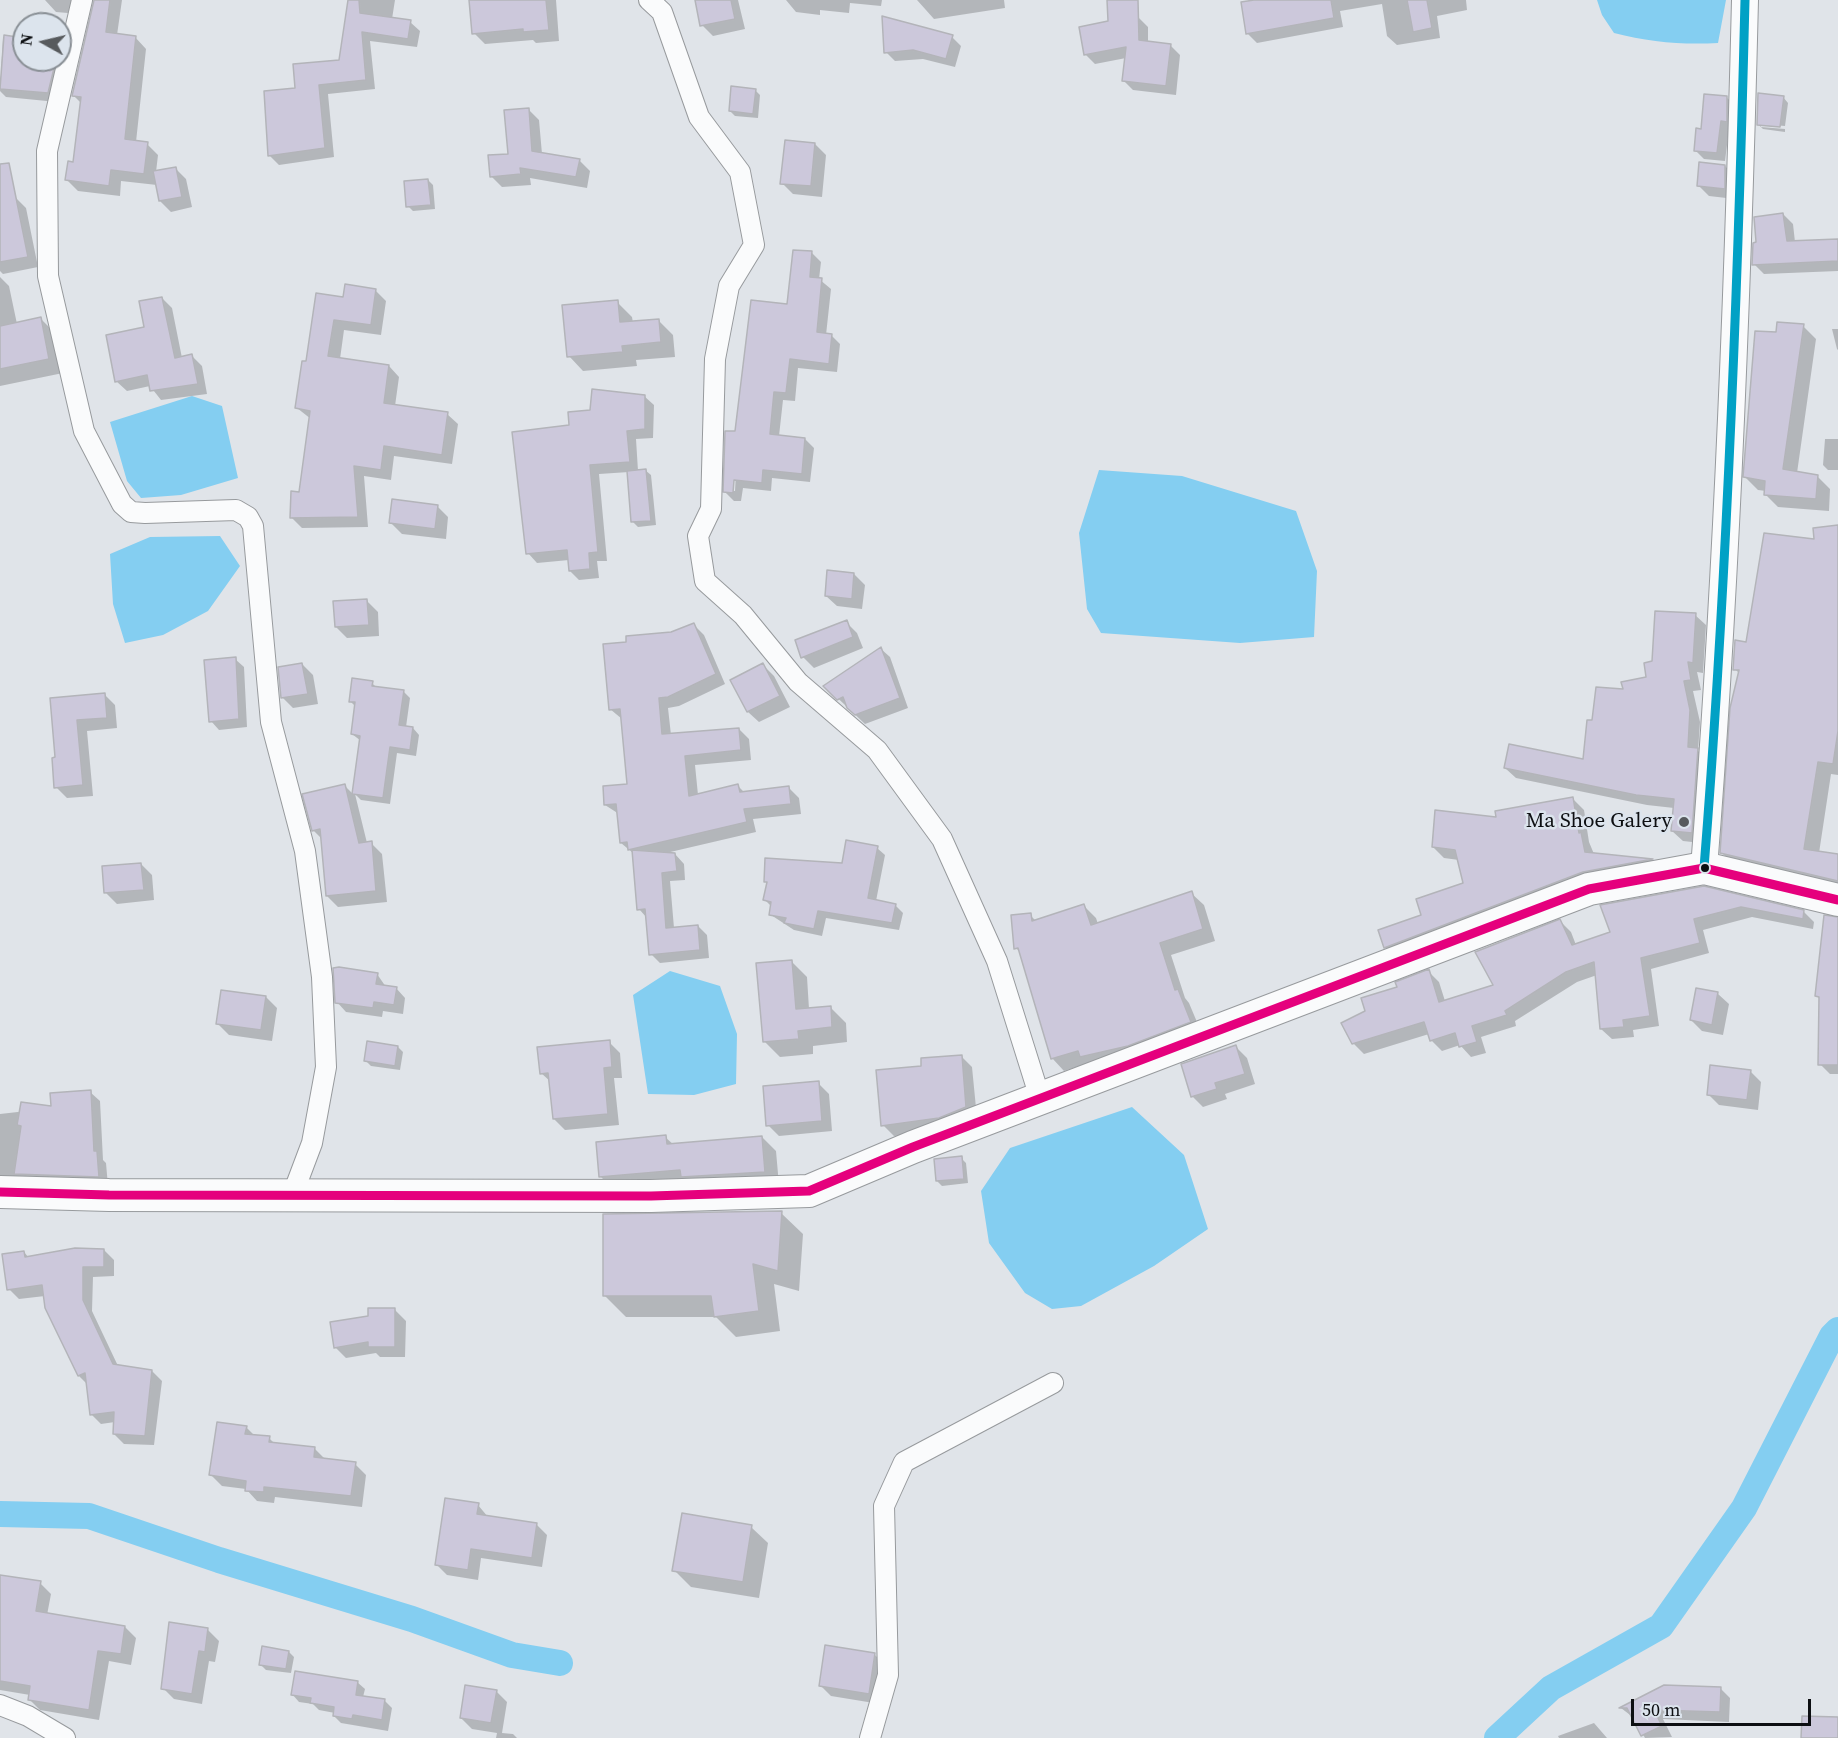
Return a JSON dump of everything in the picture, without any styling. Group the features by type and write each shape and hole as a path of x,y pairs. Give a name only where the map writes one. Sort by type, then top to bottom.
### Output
{"main road":[{"path":"0,1192 292,1196 651,1196 809,1191 1040,1098 1589,889 1704,868 1838,900"}],"street":[{"path":"82,0 47,151 48,276 84,431 122,504 131,512 138,513 236,510 248,517 254,526 271,722 305,850 322,977 326,1067 312,1143 292,1196"},
{"path":"649,0 662,12 699,117 740,172 754,245 729,286 715,359 711,509 698,536 705,582 743,615 798,682 877,750 942,839 997,961 1040,1098"},
{"path":"1704,868 1716,724 1740,219 1745,0"},
{"path":"870,1738 888,1675 884,1506 904,1462 1053,1383"},
{"path":"0,1705 28,1716 65,1738"}],"water":[{"path":"1597,0 1726,0 1718,43 1691,44 1653,41 1614,33 1602,15"},
{"path":"192,396 222,406 238,478 181,495 141,498 127,481 110,422"},
{"path":"1099,470 1182,476 1296,511 1317,571 1314,637 1240,643 1101,633 1087,609 1079,533"},
{"path":"220,536 240,566 208,611 163,635 125,643 113,604 110,554 150,537"},
{"path":"670,971 720,986 737,1034 736,1084 694,1095 648,1094 633,995"},
{"path":"1132,1107 1184,1155 1208,1229 1154,1266 1081,1306 1052,1309 1025,1293 989,1243 981,1191 1010,1148"}],"building":[{"path":"94,0 110,0 106,32 136,36 125,139 148,142 144,174 111,170 109,186 65,180 68,161 73,162 81,97 72,96"},
{"path":"348,0 359,0 360,13 411,20 408,39 362,32 366,80 319,85 325,148 268,156 264,91 295,88 293,64 339,60"},
{"path":"469,0 546,0 549,30 523,32 523,29 472,34"},
{"path":"695,0 731,0 735,19 700,26"},
{"path":"1107,0 1138,0 1139,40 1171,44 1166,86 1122,81 1126,47 1084,55 1079,27 1108,21"},
{"path":"1331,0 1334,18 1246,34 1241,2"},
{"path":"1407,0 1427,0 1432,28 1413,32"},
{"path":"882,16 953,35 946,59 913,50 884,53"},
{"path":"4,35 12,36 12,72 53,72 48,93 0,89"},
{"path":"731,86 756,89 753,114 729,111"},
{"path":"1758,93 1784,96 1780,127 1757,125"},
{"path":"1704,94 1727,96 1727,122 1721,121 1717,153 1694,151 1696,128 1701,129"},
{"path":"529,108 532,151 580,159 576,177 520,168 521,174 490,177 488,155 508,154 504,110"},
{"path":"785,140 815,143 811,186 780,184"},
{"path":"1699,162 1725,165 1725,189 1697,186"},
{"path":"9,163 28,257 0,262 0,164"},
{"path":"176,167 182,197 159,201 153,171"},
{"path":"428,179 431,205 406,207 404,181"},
{"path":"1783,213 1787,241 1838,239 1838,261 1752,265 1753,243 1756,242 1754,217"},
{"path":"793,250 812,251 810,277 822,278 817,332 832,334 829,364 790,359 786,393 774,392 770,434 805,438 802,474 763,470 762,483 734,480 733,493 723,492 725,431 735,431 751,300 787,304"},
{"path":"345,284 376,289 371,325 334,320 328,356 389,365 384,403 448,412 442,455 384,446 381,470 354,466 358,517 290,518 291,491 299,492 310,411 295,408 302,361 306,361 316,293 343,297"},
{"path":"162,297 175,358 192,354 198,384 150,391 147,375 115,382 106,335 144,327 139,301"},
{"path":"618,300 620,322 659,319 661,342 622,346 623,352 567,357 562,305"},
{"path":"41,317 49,359 0,369 0,326"},
{"path":"1777,322 1804,324 1783,469 1818,475 1816,499 1764,495 1765,481 1743,477 1755,331 1776,332"},
{"path":"592,389 645,395 645,429 627,431 630,462 590,465 598,552 589,553 590,569 569,571 567,550 526,554 512,432 569,425 568,412 590,410"},
{"path":"646,469 651,521 631,522 627,471"},
{"path":"392,499 438,505 435,529 389,523"},
{"path":"1838,525 1838,731 1833,764 1818,762 1804,849 1838,854 1838,881 1720,853 1730,708 1739,670 1733,670 1735,640 1746,642 1764,533 1814,539 1813,528"},
{"path":"827,570 854,573 852,599 825,596"},
{"path":"367,599 369,625 335,627 333,601"},
{"path":"1655,611 1696,613 1693,663 1688,662 1691,680 1684,681 1690,710 1688,747 1698,748 1692,833 1671,831 1674,799 1636,795 1504,768 1509,744 1583,759 1587,720 1592,720 1596,687 1623,689 1621,682 1646,677 1644,663 1652,661"},
{"path":"847,620 853,637 801,658 795,640"},
{"path":"694,623 716,674 668,697 659,698 662,734 739,728 741,750 685,756 689,796 738,784 740,792 789,786 791,804 744,809 747,822 628,850 627,842 620,843 616,804 604,805 603,786 627,784 620,709 609,710 603,644 626,642 626,636 671,632"},
{"path":"881,647 900,698 855,715 847,708 843,697 837,700 823,686"},
{"path":"236,657 239,719 209,722 204,660"},
{"path":"302,663 308,694 281,698 278,667"},
{"path":"763,663 780,696 747,712 730,680"},
{"path":"352,678 373,681 372,686 404,690 399,725 413,727 410,750 390,747 383,798 352,794 360,736 351,734 355,702 349,702"},
{"path":"105,693 107,718 77,720 83,785 54,788 52,758 55,757 50,698"},
{"path":"345,784 359,843 372,841 376,891 326,896 320,829 312,831 302,794"},
{"path":"1573,797 1579,833 1581,832 1585,852 1653,859 1583,872 1384,948 1378,930 1421,915 1416,899 1463,883 1455,850 1432,847 1435,810 1496,817 1495,811"},
{"path":"846,840 878,846 868,898 896,904 892,923 818,911 814,929 784,923 786,918 769,915 771,902 763,900 767,882 764,882 765,858 842,863"},
{"path":"632,850 675,853 677,871 662,873 666,928 698,925 700,950 649,955 645,909 637,910"},
{"path":"141,863 144,890 104,893 102,866"},
{"path":"1704,886 1804,910 1803,919 1741,907 1694,919 1700,943 1641,958 1650,1016 1623,1020 1624,1027 1600,1029 1594,962 1566,972 1505,1011 1507,1015 1472,1026 1477,1042 1459,1047 1455,1033 1430,1041 1424,1022 1352,1044 1341,1023 1365,1011 1361,998 1397,987 1395,982 1429,969 1439,1002 1493,985 1475,952 1560,919 1572,945 1610,932 1600,905"},
{"path":"1192,891 1203,929 1160,943 1175,990 1178,989 1191,1022 1128,1046 1080,1057 1078,1051 1051,1059 1018,948 1014,949 1011,915 1031,913 1032,921 1084,904 1091,925"},
{"path":"1824,915 1838,917 1838,1065 1818,1065 1819,997 1815,996"},
{"path":"792,960 796,1009 831,1006 832,1027 798,1031 799,1039 763,1042 756,963"},
{"path":"333,968 378,973 376,984 397,987 394,1005 374,1002 373,1008 335,1003"},
{"path":"1696,988 1718,992 1712,1025 1690,1020"},
{"path":"221,990 266,996 261,1030 216,1024"},
{"path":"610,1040 612,1067 604,1068 608,1114 553,1119 548,1073 540,1074 537,1047"},
{"path":"367,1041 398,1046 395,1066 364,1061"},
{"path":"1236,1045 1245,1074 1215,1083 1217,1089 1191,1097 1181,1064"},
{"path":"962,1055 966,1107 939,1118 881,1126 876,1070 921,1066 921,1058"},
{"path":"1710,1065 1751,1070 1747,1100 1707,1095"},
{"path":"819,1081 822,1121 766,1126 763,1086"},
{"path":"91,1090 94,1151 97,1151 99,1177 14,1174 21,1126 17,1125 21,1102 51,1106 50,1093"},
{"path":"666,1135 667,1144 762,1136 765,1172 681,1177 680,1170 599,1177 596,1142"},
{"path":"962,1156 964,1179 936,1181 934,1159"},
{"path":"782,1211 778,1271 753,1264 759,1311 714,1317 711,1296 603,1296 603,1214"},
{"path":"75,1248 104,1249 104,1267 83,1267 83,1300 113,1364 152,1370 145,1436 113,1434 114,1412 90,1415 85,1373 78,1376 45,1308 42,1285 7,1290 2,1254 24,1251 25,1257"},
{"path":"368,1308 395,1308 395,1347 368,1347 368,1342 334,1348 330,1322 368,1316"},
{"path":"217,1422 247,1426 245,1434 270,1436 269,1442 315,1447 314,1457 356,1462 351,1496 264,1487 264,1492 245,1491 246,1481 209,1475"},
{"path":"445,1498 479,1503 477,1514 537,1523 532,1558 471,1549 468,1570 435,1565"},
{"path":"682,1513 752,1525 743,1582 672,1571"},
{"path":"0,1575 41,1581 36,1611 125,1626 121,1654 98,1651 89,1710 28,1700 30,1686 0,1681"},
{"path":"169,1622 208,1628 205,1652 199,1651 192,1694 161,1689"},
{"path":"825,1645 875,1653 869,1694 819,1686"},
{"path":"262,1646 289,1651 286,1669 259,1665"},
{"path":"295,1671 358,1681 356,1695 385,1699 382,1720 353,1715 352,1719 333,1716 334,1707 310,1703 311,1698 291,1695"},
{"path":"465,1685 497,1690 491,1723 460,1718"},
{"path":"1664,1685 1721,1687 1720,1712 1654,1710 1662,1726 1641,1736 1627,1708 1619,1708"},
{"path":"1802,1716 1838,1717 1838,1738 1801,1738"}],"waterway":[{"path":"1497,1738 1551,1688 1661,1626 1744,1508 1832,1336 1838,1330"},
{"path":"0,1514 89,1516 219,1560 412,1619 512,1655 560,1663"}],"transit line":[{"path":"1704,868 1719,652 1730,435 1745,0"},
{"path":"0,1192 109,1195 651,1196 809,1191 913,1147 1589,889 1704,868 1838,900"}],"place":[{"name":"Ma Shoe Galery","path":"1684,822"}]}
